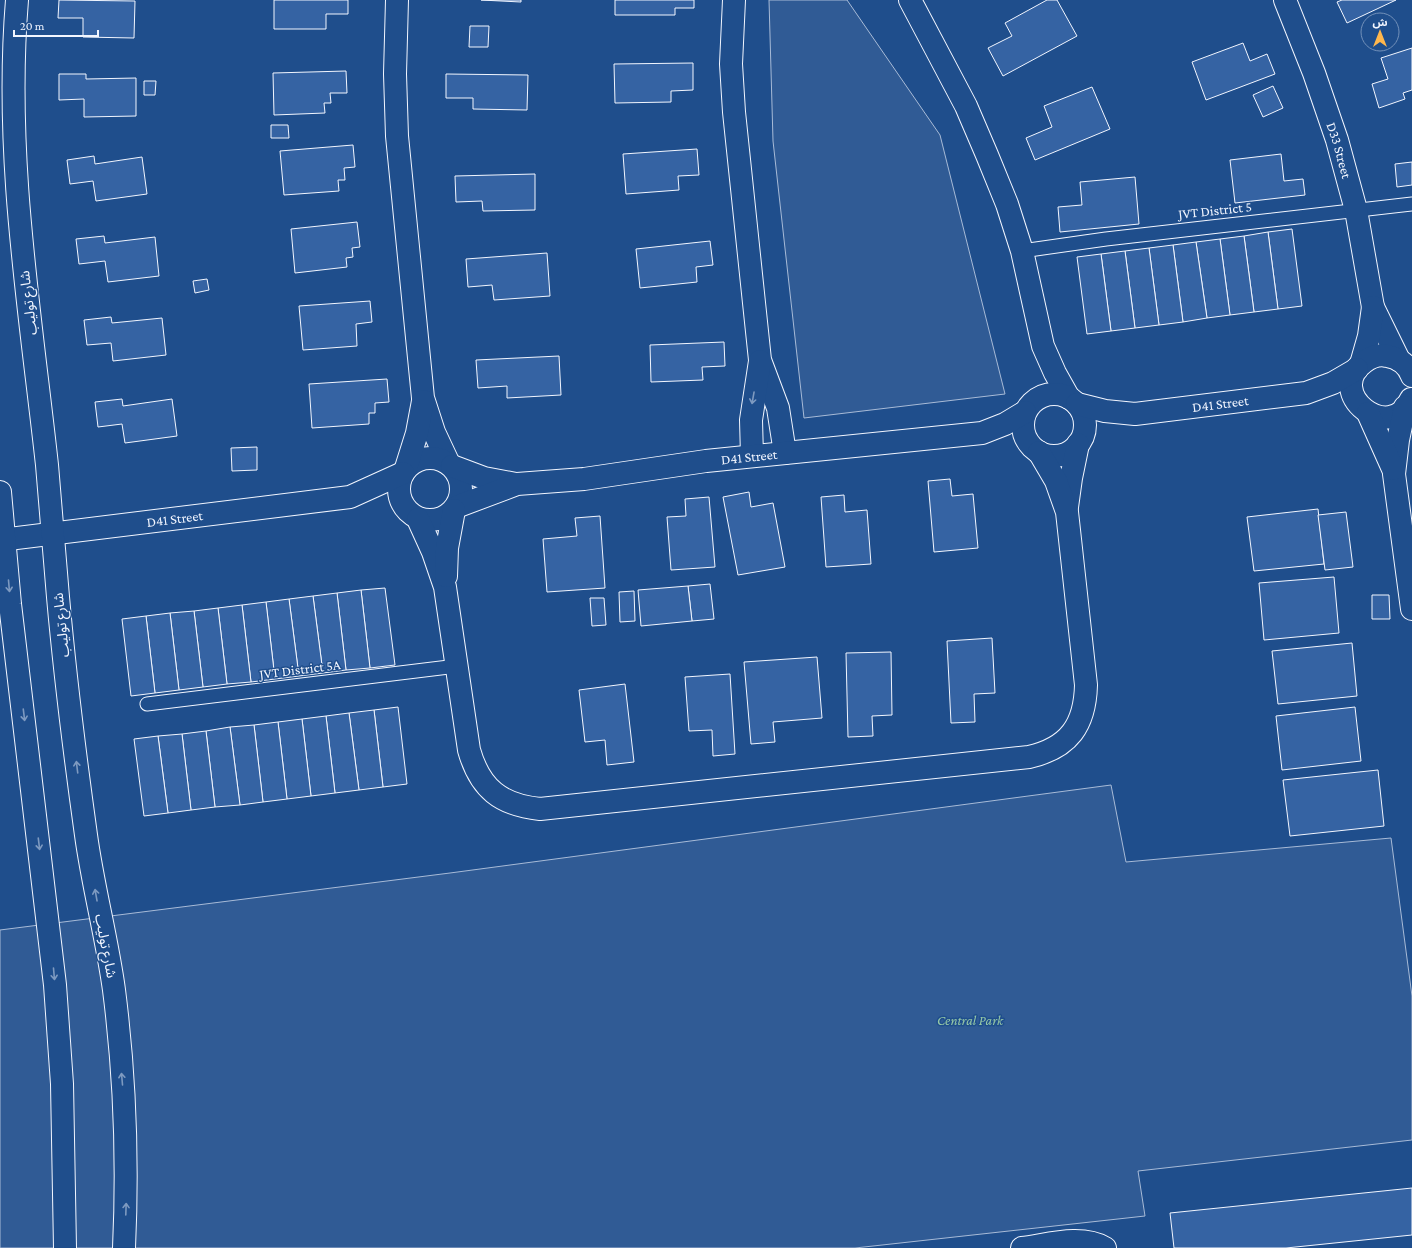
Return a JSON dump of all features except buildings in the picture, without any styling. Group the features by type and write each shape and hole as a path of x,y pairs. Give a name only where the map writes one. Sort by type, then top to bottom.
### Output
{"street":[{"name":"شارع توليب","path":"17,0 13,104 15,181 47,467 64,662 82,807 97,902 107,945 119,1033 126,1142 124,1248"},
{"path":"397,0 394,74 397,136 423,398 434,432 450,465 457,473 461,486 460,499 455,508 447,548 445,587"},
{"path":"734,0 731,64 734,112 760,360 778,408 785,453"},
{"path":"423,398 417,433 398,488 401,502 412,514 433,552 445,587 469,750 473,766 491,792 506,801 523,807 540,809 1022,758 1046,753 1061,745 1073,733 1081,719 1086,702 1086,685 1067,512 1071,478 1085,425 1081,410 1054,373 1044,346 1022,251 1007,204 966,106 910,0"},
{"name":"D33 Street","path":"1285,0 1314,73 1337,140 1356,210 1374,307 1406,366"},
{"name":"D33 Street","path":"1364,409 1354,399 1352,383 1369,336 1374,307"},
{"path":"1044,346 1039,377 1023,421 1023,431 1026,440 1036,450 1056,481 1067,512"},
{"name":"D41 Street","path":"1073,401 1105,412 1135,414 1306,393 1333,383 1375,356 1383,355 1406,366"},
{"path":"752,456 750,420 760,360"},
{"name":"D41 Street","path":"1306,393 1333,396 1384,417 1399,412 1410,401"},
{"path":"1027,409 1043,396 1052,394 1073,401"},
{"path":"1410,401 1398,440 1394,474 1412,609"},
{"name":"D41 Street","path":"450,465 484,478 517,484 584,479 752,456 982,432 1005,424 1027,409"},
{"path":"1364,409 1394,474"},
{"name":"D41 Street","path":"1080,442 1107,425 1135,414"},
{"name":"D41 Street","path":"982,432 1008,437 1036,450"},
{"path":"1036,450 1047,455 1056,456 1072,450 1080,442"},
{"path":"404,471 419,459 427,457 435,458 450,465"},
{"name":"D41 Street","path":"350,497 404,471"},
{"name":"D41 Street","path":"455,508 517,484"},
{"path":"0,492 2,539 54,978 62,1084 65,1248"},
{"name":"D41 Street","path":"2,539 350,497 378,500 412,514"},
{"path":"412,514 426,520 441,518 455,508"},
{"path":"1022,1248 1075,1241 1088,1242 1104,1248"}],"lane":[{"name":"JVT District 5","path":"1022,251 1106,239 1412,204"},
{"name":"JVT District 5A","path":"147,704 457,666"}],"green space":[{"path":"769,0 847,0 940,135 1005,394 804,418 773,141"},
{"name":"Central Park","path":"1111,785 1126,862 1391,838 1412,996 1412,1140 1138,1171 1145,1216 855,1248 0,1248 0,930 450,873"}]}
